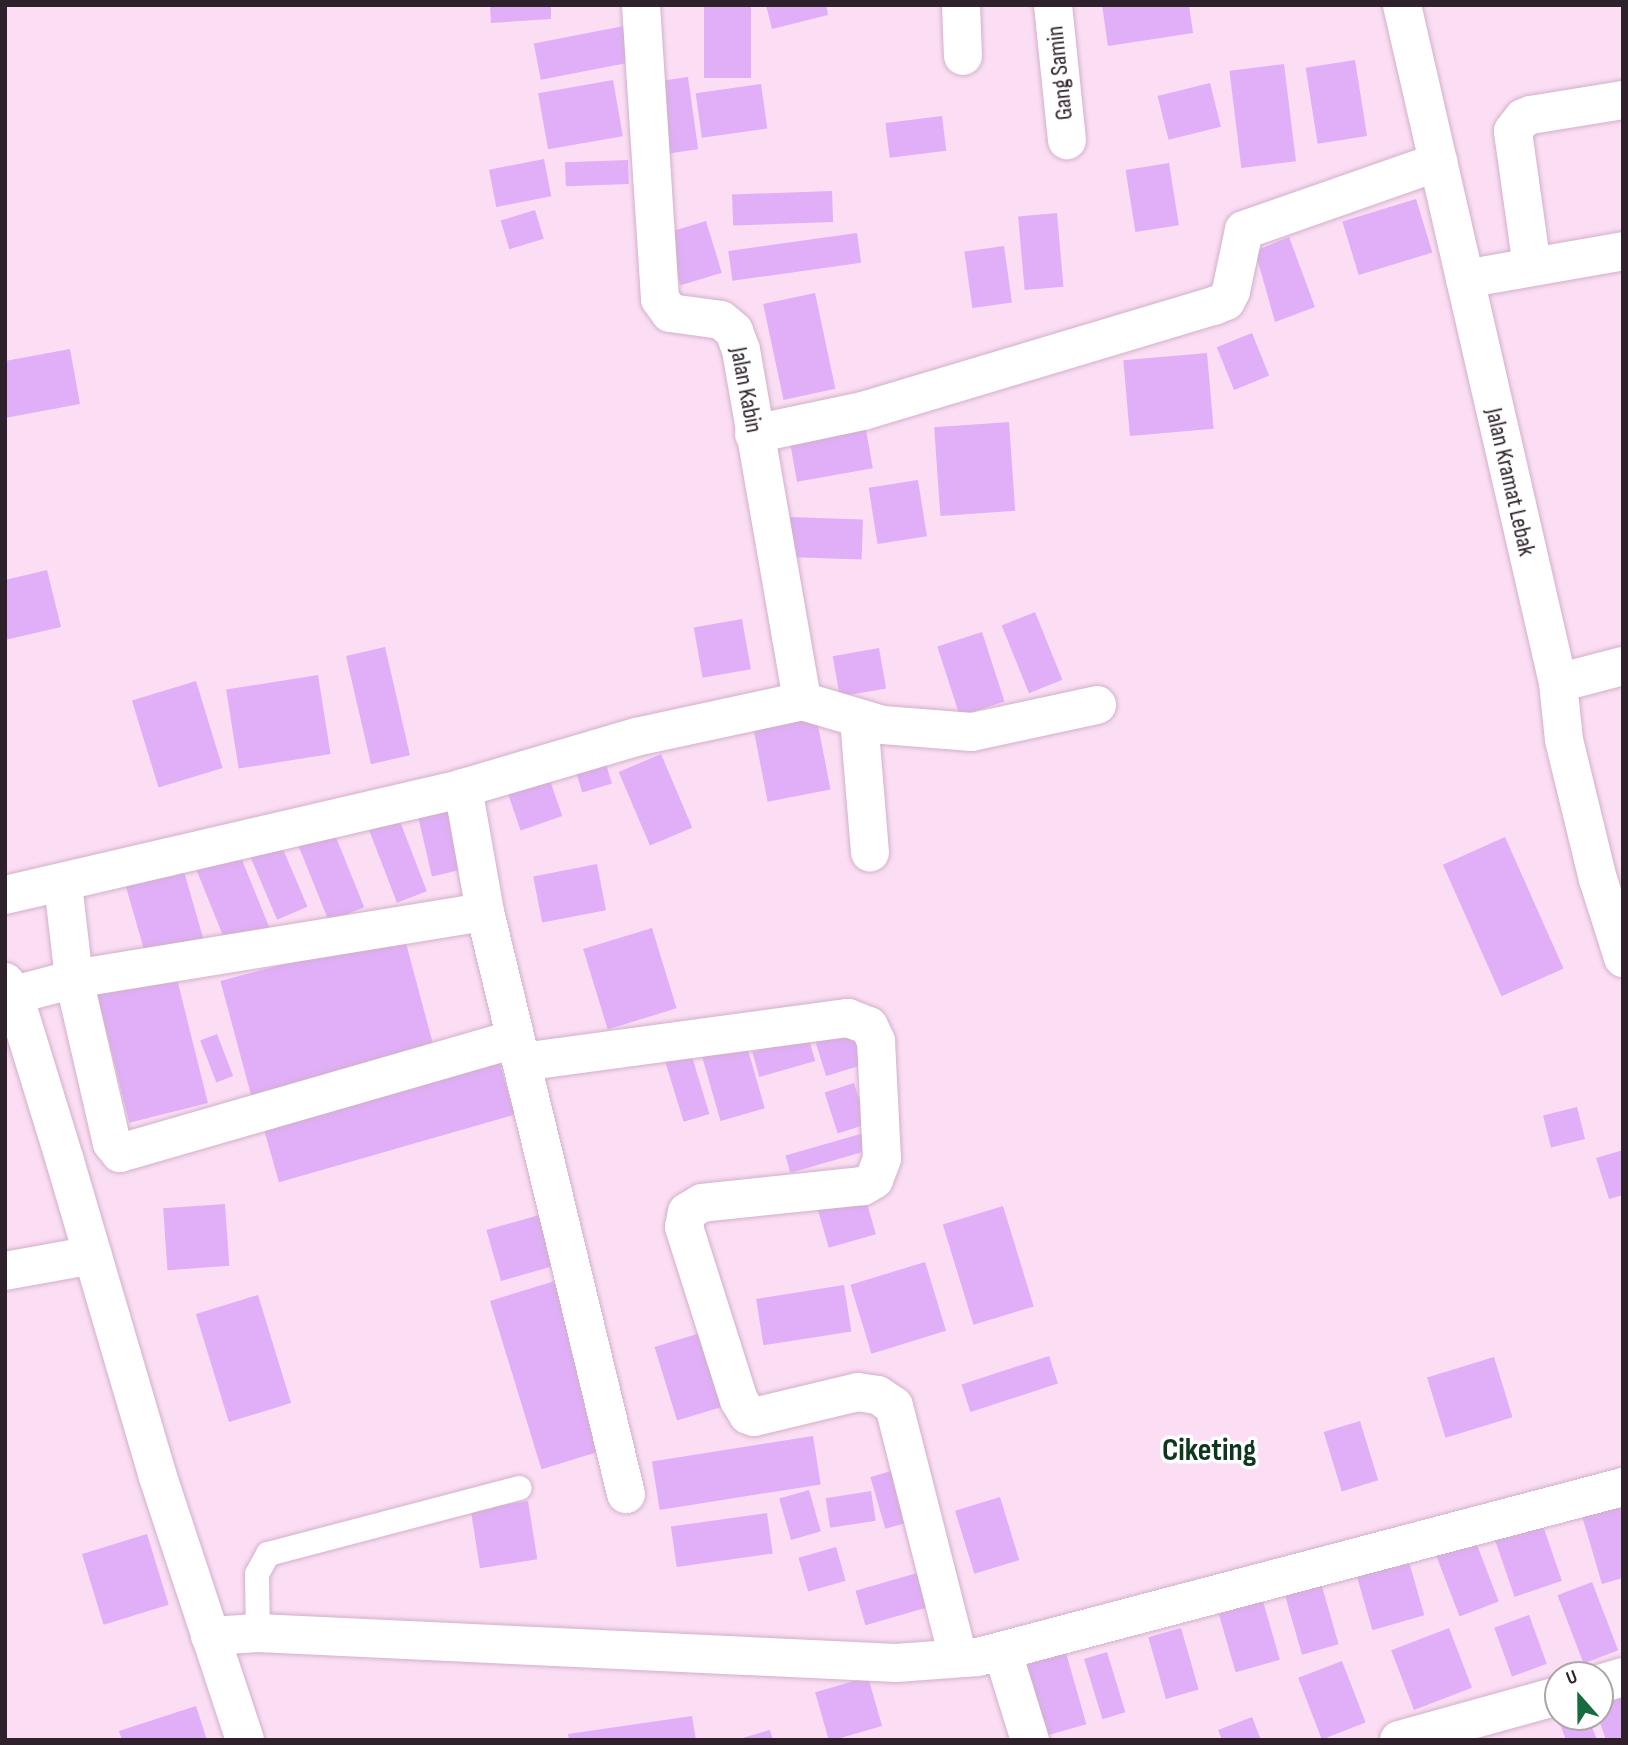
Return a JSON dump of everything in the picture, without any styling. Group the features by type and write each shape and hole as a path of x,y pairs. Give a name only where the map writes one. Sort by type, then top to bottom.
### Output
{"street":[{"name":"Jalan Kabin","path":"641,5 660,299 670,313 721,320 734,331 802,701"},
{"path":"961,5 963,55"},
{"name":"Gang Samin","path":"1053,5 1067,141"},
{"name":"Jalan Kramat Lebak","path":"1402,5 1558,683 1564,740 1598,879 1623,958"},
{"path":"1532,267 1513,131 1523,118 1531,115 1623,100"},
{"path":"754,434 863,411 1214,306 1226,301 1231,291 1244,230 1438,162"},
{"path":"1465,279 1623,251"},
{"path":"1558,683 1623,666"},
{"path":"5,895 63,884 463,788 636,737 802,701 859,719 972,732 1097,705"},
{"path":"859,719 870,853"},
{"path":"463,788 485,912 626,1494"},
{"path":"63,884 74,979 112,1143 120,1153 518,1050 848,1018 869,1026 876,1041 882,1159 874,1180 863,1186 702,1203 687,1212 684,1227 738,1400 748,1415 754,1417 858,1392 878,1395 894,1406 958,1657"},
{"path":"245,1740 157,1474 93,1255 9,988 485,912"},
{"path":"5,1270 93,1255"},
{"path":"211,1636 258,1633 896,1663 1003,1653 1100,1624 1623,1487"},
{"path":"1003,1653 1030,1740"},
{"path":"1399,1740 1544,1700"}],"lane":[{"path":"258,1633 257,1574 268,1554 519,1488"}],"building":[{"path":"490,5 551,5 551,19 491,23"},
{"path":"704,5 751,5 751,78 704,78"},
{"path":"766,5 826,5 828,15 772,29"},
{"path":"1102,5 1189,5 1193,33 1108,46"},
{"path":"629,25 636,61 541,80 534,44"},
{"path":"1355,60 1367,136 1318,144 1306,68"},
{"path":"1284,64 1296,161 1241,168 1229,71"},
{"path":"688,77 698,149 670,153 660,81"},
{"path":"613,80 623,136 548,149 538,93"},
{"path":"1210,83 1221,127 1168,140 1158,96"},
{"path":"761,84 767,129 702,138 696,93"},
{"path":"942,116 946,151 890,158 885,123"},
{"path":"544,159 551,196 496,207 489,170"},
{"path":"628,160 629,184 566,186 565,162"},
{"path":"1169,163 1179,225 1135,232 1126,170"},
{"path":"832,191 833,222 733,225 732,194"},
{"path":"1416,199 1432,253 1359,275 1342,222"},
{"path":"535,210 544,239 509,249 501,221"},
{"path":"1057,213 1063,287 1025,290 1018,216"},
{"path":"706,221 722,273 681,285 665,234"},
{"path":"857,233 861,263 732,281 728,251"},
{"path":"1289,237 1315,307 1275,322 1255,251"},
{"path":"1004,246 1012,302 972,308 964,252"},
{"path":"815,293 835,389 784,400 763,304"},
{"path":"1252,333 1269,376 1234,390 1217,347"},
{"path":"70,349 80,404 5,418 5,361"},
{"path":"1207,353 1214,429 1130,436 1123,360"},
{"path":"1009,422 1015,511 940,516 934,427"},
{"path":"865,424 873,468 797,482 789,437"},
{"path":"918,480 927,536 878,544 869,488"},
{"path":"788,517 863,520 862,560 787,557"},
{"path":"47,570 61,627 5,640 5,580"},
{"path":"1035,612 1062,680 1029,693 1002,625"},
{"path":"742,619 751,669 703,678 694,628"},
{"path":"982,632 1005,701 960,716 937,647"},
{"path":"385,647 410,755 371,764 346,656"},
{"path":"879,648 886,688 840,697 833,656"},
{"path":"318,675 331,754 239,769 226,690"},
{"path":"196,681 223,768 159,788 132,701"},
{"path":"816,715 831,790 768,802 753,727"},
{"path":"602,751 612,784 582,793 572,760"},
{"path":"661,754 692,828 650,846 619,772"},
{"path":"545,766 562,816 521,830 503,780"},
{"path":"456,794 473,867 432,877 415,803"},
{"path":"396,811 427,891 397,903 366,822"},
{"path":"329,820 364,907 329,921 294,834"},
{"path":"277,835 307,907 277,920 247,848"},
{"path":"1505,837 1564,969 1501,996 1443,865"},
{"path":"234,840 269,927 227,944 191,857"},
{"path":"181,861 204,943 147,959 123,878"},
{"path":"597,864 606,910 542,923 533,876"},
{"path":"652,928 677,1008 608,1029 583,949"},
{"path":"403,932 436,1055 253,1104 220,981"},
{"path":"176,975 208,1103 129,1123 97,995"},
{"path":"863,1026 874,1061 826,1076 815,1041"},
{"path":"217,1034 233,1076 216,1082 200,1040"},
{"path":"808,1036 815,1061 759,1077 752,1052"},
{"path":"746,1043 765,1108 721,1121 702,1056"},
{"path":"689,1047 709,1114 684,1122 663,1055"},
{"path":"498,1057 515,1115 279,1182 262,1125"},
{"path":"854,1083 867,1124 838,1133 825,1093"},
{"path":"1577,1107 1585,1139 1551,1147 1543,1115"},
{"path":"871,1131 876,1148 790,1173 785,1156"},
{"path":"1623,1150 1623,1195 1609,1199 1596,1158"},
{"path":"864,1193 876,1234 829,1248 817,1207"},
{"path":"225,1204 229,1266 167,1270 163,1208"},
{"path":"1003,1206 1034,1306 973,1325 943,1224"},
{"path":"546,1213 561,1264 501,1281 486,1230"},
{"path":"925,1262 946,1331 871,1354 850,1285"},
{"path":"555,1281 606,1449 541,1469 490,1301"},
{"path":"844,1285 851,1331 763,1345 756,1299"},
{"path":"258,1295 291,1403 229,1422 196,1314"},
{"path":"710,1330 733,1404 677,1421 655,1347"},
{"path":"1049,1356 1058,1384 970,1412 962,1384"},
{"path":"1494,1357 1512,1417 1445,1438 1427,1377"},
{"path":"1360,1421 1378,1480 1342,1491 1324,1432"},
{"path":"813,1436 821,1484 660,1510 652,1461"},
{"path":"905,1467 920,1519 885,1529 870,1477"},
{"path":"809,1490 821,1531 791,1540 779,1499"},
{"path":"871,1491 876,1521 830,1528 826,1498"},
{"path":"1000,1497 1019,1560 974,1574 955,1511"},
{"path":"528,1501 537,1559 480,1568 471,1510"},
{"path":"1623,1504 1623,1578 1602,1584 1582,1516"},
{"path":"767,1513 773,1554 677,1567 671,1526"},
{"path":"1542,1523 1562,1581 1515,1597 1495,1539"},
{"path":"147,1534 169,1605 104,1625 82,1554"},
{"path":"1474,1537 1499,1601 1460,1616 1435,1552"},
{"path":"836,1547 846,1581 808,1591 799,1558"},
{"path":"1405,1548 1424,1615 1372,1630 1353,1563"},
{"path":"917,1573 927,1608 865,1625 855,1591"},
{"path":"1319,1576 1339,1644 1302,1655 1282,1586"},
{"path":"1592,1582 1618,1650 1590,1661 1583,1661 1557,1595"},
{"path":"1263,1601 1280,1660 1236,1672 1219,1614"},
{"path":"1529,1615 1546,1661 1544,1665 1512,1677 1494,1628"},
{"path":"1181,1628 1199,1690 1166,1699 1148,1637"},
{"path":"1449,1628 1472,1688 1414,1710 1391,1650"},
{"path":"1107,1652 1125,1712 1102,1719 1084,1659"},
{"path":"1066,1653 1086,1724 1044,1736 1024,1665"},
{"path":"1342,1661 1366,1723 1322,1739 1298,1678"},
{"path":"868,1677 882,1726 829,1740 815,1692"},
{"path":"1623,1693 1623,1740 1606,1740 1603,1731 1614,1731 1614,1696"},
{"path":"196,1706 207,1740 122,1740 119,1731"},
{"path":"692,1716 696,1740 569,1740 568,1734"},
{"path":"1252,1717 1261,1740 1222,1740 1218,1730"},
{"path":"770,1730 773,1740 739,1740 739,1739"},
{"path":"1563,1731 1593,1731 1597,1740 1566,1740"}],"district":[{"name":"Ciketing","path":"1209,1451"}]}
